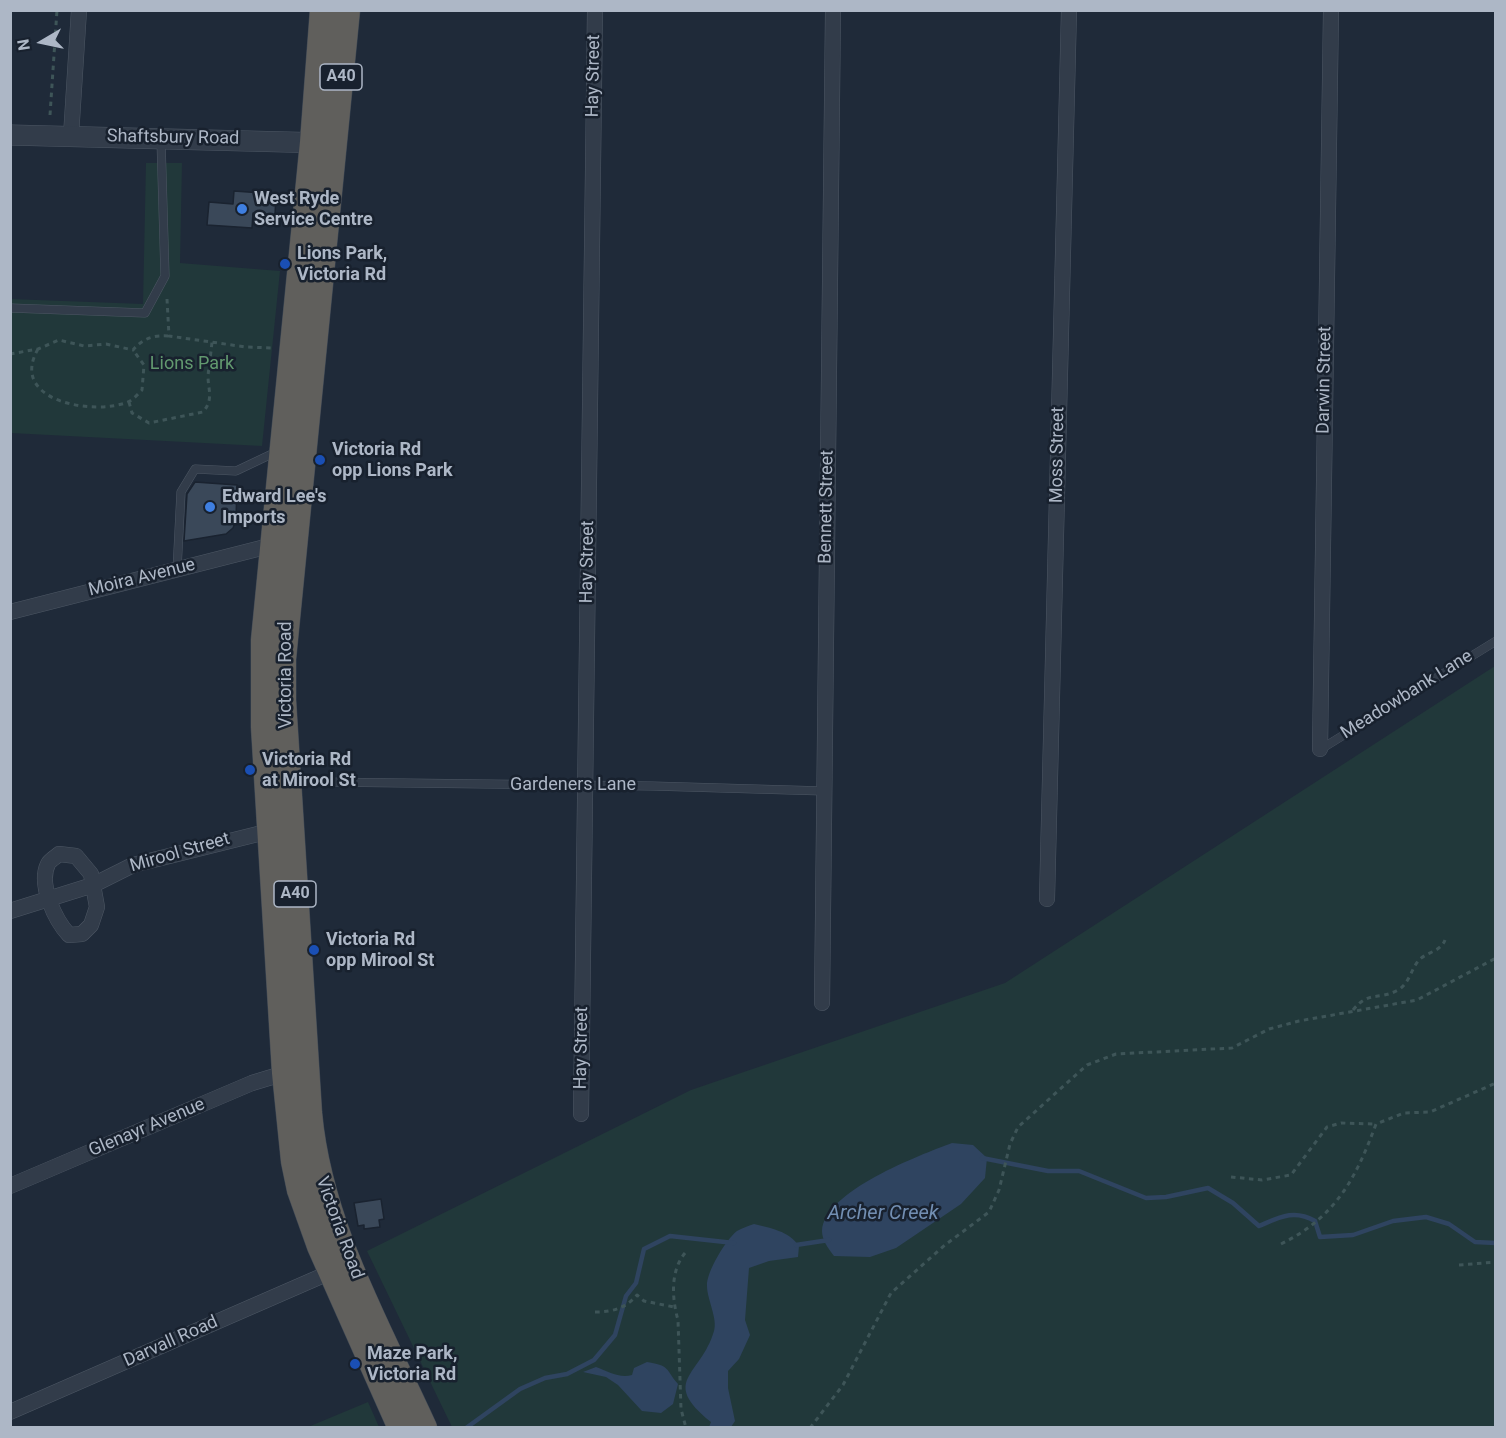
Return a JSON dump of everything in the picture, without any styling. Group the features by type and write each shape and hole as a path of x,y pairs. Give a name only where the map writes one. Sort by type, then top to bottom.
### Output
{"highway":[{"name":"Victoria Road","path":"323,10 325,143 313,339 283,659 283,700 309,1113 314,1157 337,1233 424,1428"},
{"name":"Victoria Road","path":"347,10 325,143 282,450 262,682 288,1122 300,1190 331,1272 401,1428"}],"street":[{"path":"71,136 79,10"},
{"name":"Hay Street","path":"581,1114 595,10"},
{"name":"Bennett Street","path":"822,1003 832,10"},
{"name":"Moss Street","path":"1047,899 1069,10"},
{"name":"Darwin Street","path":"1320,749 1331,10"},
{"name":"Shaftsbury Road","path":"10,135 325,143"},
{"name":"Moira Avenue","path":"10,612 273,545"},
{"name":"Mirool Street","path":"10,911 93,885 133,865 270,831"},
{"path":"59,854 76,856 89,868 97,907 91,925 82,934 69,935 60,925 49,898 46,876 49,862 59,854"},
{"name":"Glenayr Avenue","path":"10,1186 252,1083 285,1073"},
{"name":"Darvall Road","path":"10,1412 331,1272"}],"lane":[{"path":"10,308 145,313 165,276 161,138"},
{"path":"177,570 181,492 195,469 236,471 282,450"},
{"name":"Meadowbank Lane","path":"1320,749 1496,641"},
{"name":"Gardeners Lane","path":"322,782 824,791"}],"path":[{"path":"50,115 57,10"},
{"path":"165,276 169,336"},
{"path":"133,350 140,342 155,335 277,348"},
{"path":"10,354 38,349 59,340 84,346 106,344 133,350 144,365 142,390 129,402 91,408 74,407 41,390 33,379 30,368 38,349"},
{"path":"129,402 132,413 150,423 203,412 208,405 212,387 208,379 212,342"},
{"path":"1352,1011 1362,998 1398,990 1405,984 1420,960 1443,946 1445,940"},
{"path":"810,1428 843,1385 891,1293 945,1245 989,1212 999,1190 1010,1144 1018,1127 1087,1065 1116,1054 1232,1048 1269,1029 1417,1000 1496,958"},
{"path":"1232,1177 1262,1180 1291,1175 1327,1127 1341,1123 1376,1124 1404,1113 1430,1112 1496,1083"},
{"path":"1281,1244 1298,1235 1329,1210 1348,1187 1362,1161 1376,1124"},
{"path":"685,1253 679,1260 674,1277 674,1306 678,1320 681,1409 686,1428"},
{"path":"1459,1265 1496,1262"},
{"path":"595,1312 612,1311 628,1305 637,1295 644,1300 674,1306"}],"green space":[{"name":"Lions Park","path":"146,163 182,163 180,263 280,271 262,446 11,433 10,299 143,304"},
{"path":"1495,666 1495,1427 452,1427 367,1251 691,1090 1005,983"},
{"path":"368,1402 379,1427 308,1427"}],"water":[{"name":"Archer Creek","path":"952,1143 973,1145 987,1158 985,1178 961,1204 896,1248 870,1257 834,1256 824,1241 822,1231 827,1216 839,1202 876,1176"},
{"name":"Archer Creek","path":"754,1224 779,1231 790,1237 799,1246 798,1257 769,1261 749,1268 745,1320 750,1335 739,1359 728,1371 728,1388 735,1421 731,1427 709,1427 711,1422 696,1408 688,1396 686,1387 688,1378 708,1346 714,1331 715,1321 707,1291 708,1280 713,1265 728,1241 737,1231"},
{"path":"647,1362 664,1367 678,1384 673,1404 661,1413 642,1411 618,1385 606,1377 583,1372 596,1367 627,1376 632,1375 634,1368"}],"building":[{"name":"West Ryde Service Centre","path":"234,191 276,194 275,215 253,213 252,228 207,225 209,202 233,204"},
{"name":"Edward Lee's Imports","path":"195,482 237,485 236,520 233,528 226,534 184,541 187,494"},
{"path":"381,1199 384,1219 379,1220 380,1227 364,1229 364,1225 358,1226 354,1203"}],"waterway":[{"name":"Archer Creek","path":"982,1158 1048,1171 1079,1171 1146,1198 1166,1197 1208,1188 1233,1203 1259,1226 1280,1217 1300,1215 1315,1221 1320,1237 1353,1235 1393,1221 1426,1217 1449,1224 1475,1242 1496,1243"},
{"name":"Archer Creek","path":"466,1428 520,1389 545,1378 567,1374 594,1360 615,1335 626,1296 636,1283 644,1249 670,1236 734,1243"},
{"name":"Archer Creek","path":"796,1245 829,1240"}],"place":[{"name":"West Ryde Service Centre","path":"242,209"},
{"name":"Lions Park, Victoria Rd","path":"285,264"},
{"name":"Victoria Rd opp Lions Park","path":"320,460"},
{"name":"Edward Lee's Imports","path":"210,507"},
{"name":"Victoria Rd at Mirool St","path":"250,770"},
{"name":"Victoria Rd opp Mirool St","path":"314,950"},
{"name":"Maze Park, Victoria Rd","path":"355,1364"}]}
